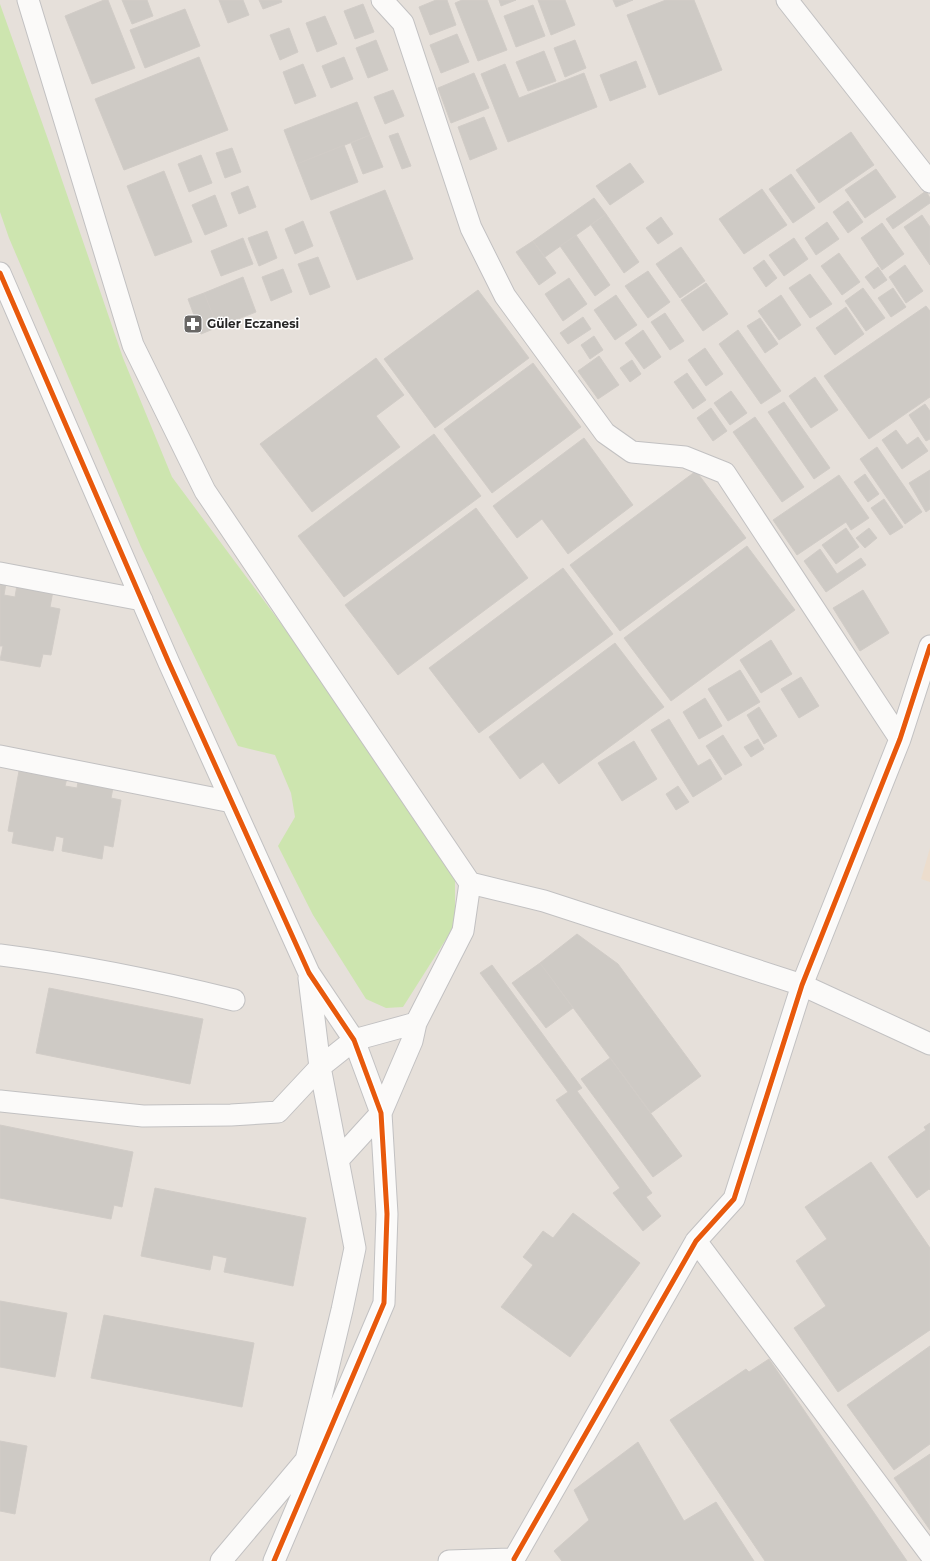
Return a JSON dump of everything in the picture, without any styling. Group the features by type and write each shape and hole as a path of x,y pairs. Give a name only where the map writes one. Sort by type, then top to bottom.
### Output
{"street":[{"path":"28,0 133,345 205,491 470,883 544,901 802,985 930,1044"},
{"path":"382,0 403,23 471,228 505,296 605,433 632,452 685,457 725,473 900,739"},
{"path":"787,0 930,182"},
{"path":"0,273 142,600 308,973 354,1040 381,1113 387,1214 384,1303 274,1561"},
{"path":"0,573 142,600"},
{"path":"449,1561 514,1560 696,1241 734,1199 802,985 900,739 930,646"},
{"path":"0,756 232,802"},
{"path":"338,1158 381,1113 412,1041 416,1023 462,931 470,883"},
{"path":"0,955 40,960 167,983 234,1000"},
{"path":"221,1561 306,1460 342,1310 354,1248 320,1067 308,973"},
{"path":"0,1101 144,1116 231,1115 278,1112 320,1067 354,1040 416,1023"},
{"path":"696,1241 930,1554"}],"shaded area":[{"path":"930,848 930,882 921,879"}],"green space":[{"path":"0,4 123,358 172,477 343,707 455,880 455,925 403,1007 386,1008 366,999 313,915 278,846 295,817 291,793 275,755 238,746 141,547 9,238 0,212"}],"building":[{"path":"104,0 108,0 135,68 92,84 65,16"},
{"path":"122,0 147,0 153,16 132,24"},
{"path":"219,0 243,0 249,15 228,23"},
{"path":"259,0 281,0 282,2 263,9"},
{"path":"436,0 447,0 456,25 430,35 419,7"},
{"path":"462,0 487,0 507,50 478,61 455,3"},
{"path":"499,0 516,0 501,6"},
{"path":"538,0 565,0 575,25 551,35"},
{"path":"613,0 633,0 616,7"},
{"path":"666,0 694,0 722,70 659,95 627,15"},
{"path":"363,4 374,32 355,39 344,11"},
{"path":"533,5 545,36 516,47 504,16"},
{"path":"185,9 200,46 145,68 130,30"},
{"path":"325,16 337,44 317,52 306,23"},
{"path":"289,28 298,52 280,60 270,35"},
{"path":"457,34 469,62 441,73 430,45"},
{"path":"376,40 388,70 368,78 356,48"},
{"path":"575,40 586,68 565,77 554,48"},
{"path":"544,51 556,81 528,91 516,62"},
{"path":"199,57 228,130 124,170 95,99"},
{"path":"344,57 353,79 331,88 322,66"},
{"path":"636,61 646,87 610,101 600,75"},
{"path":"303,64 316,96 295,104 283,72"},
{"path":"505,64 519,98 584,73 597,107 508,142 481,74"},
{"path":"474,73 489,108 451,123 438,88"},
{"path":"393,90 404,116 385,124 374,97"},
{"path":"357,102 370,135 297,164 284,130"},
{"path":"484,117 497,149 470,160 458,127"},
{"path":"851,132 874,165 819,203 796,170"},
{"path":"398,133 411,166 402,169 389,136"},
{"path":"370,135 383,167 363,174 351,143"},
{"path":"344,145 358,182 311,200 297,164"},
{"path":"232,148 241,172 225,178 216,153"},
{"path":"201,155 212,183 189,192 178,164"},
{"path":"630,163 644,182 610,205 596,186"},
{"path":"876,169 896,197 865,218 845,190"},
{"path":"164,171 192,242 155,256 127,186"},
{"path":"791,174 815,208 793,223 769,189"},
{"path":"248,186 256,207 239,214 231,193"},
{"path":"762,189 787,225 744,254 719,219"},
{"path":"385,190 413,259 357,280 330,212"},
{"path":"926,191 930,198 930,203 893,229 886,219"},
{"path":"215,195 227,226 205,235 192,205"},
{"path":"594,198 606,214 545,257 533,241"},
{"path":"848,201 863,222 848,233 833,212"},
{"path":"606,214 639,262 624,273 591,225"},
{"path":"922,215 930,227 930,265 904,227"},
{"path":"661,217 673,234 658,244 646,228"},
{"path":"303,221 313,246 295,254 285,229"},
{"path":"827,222 839,239 816,255 805,238"},
{"path":"882,223 904,254 882,270 861,238"},
{"path":"267,231 277,258 259,266 248,238"},
{"path":"576,235 610,285 595,296 560,246"},
{"path":"243,238 253,264 221,276 211,251"},
{"path":"794,238 808,259 784,276 769,255"},
{"path":"533,241 556,273 539,285 516,252"},
{"path":"681,247 705,281 680,298 656,264"},
{"path":"839,253 860,282 842,295 821,266"},
{"path":"318,257 330,287 310,295 298,264"},
{"path":"764,260 777,278 766,287 753,268"},
{"path":"905,265 923,291 906,303 889,277"},
{"path":"878,267 887,280 874,289 865,277"},
{"path":"283,269 292,292 271,301 262,277"},
{"path":"648,271 670,302 648,318 625,286"},
{"path":"810,274 832,304 810,318 789,288"},
{"path":"243,277 256,312 218,327 204,293"},
{"path":"569,278 587,304 563,321 545,294"},
{"path":"706,283 728,314 703,331 681,300"},
{"path":"863,288 885,318 866,331 845,301"},
{"path":"893,288 906,307 891,317 878,298"},
{"path":"478,290 529,358 435,428 384,359"},
{"path":"204,293 218,327 201,334 188,299"},
{"path":"616,295 637,325 615,340 594,310"},
{"path":"781,295 801,325 779,340 758,311"},
{"path":"926,306 930,311 930,397 869,439 824,376"},
{"path":"846,307 864,334 835,355 816,328"},
{"path":"665,313 684,341 670,350 651,322"},
{"path":"583,317 591,329 568,344 560,333"},
{"path":"760,318 778,344 765,353 747,326"},
{"path":"643,330 661,357 644,369 625,343"},
{"path":"738,330 781,391 761,404 719,344"},
{"path":"594,336 603,350 590,359 581,345"},
{"path":"705,348 723,374 706,386 688,360"},
{"path":"599,356 619,385 598,399 578,371"},
{"path":"376,358 404,395 376,416 400,447 312,512 260,444"},
{"path":"632,360 641,374 630,382 620,368"},
{"path":"533,363 581,427 492,493 444,429"},
{"path":"687,373 706,400 693,409 674,382"},
{"path":"815,377 838,410 811,428 789,396"},
{"path":"731,391 747,413 730,425 714,403"},
{"path":"784,402 830,468 814,479 768,412"},
{"path":"925,404 930,411 930,439 926,441 909,415"},
{"path":"711,408 727,431 713,441 697,418"},
{"path":"755,417 804,487 782,502 733,432"},
{"path":"896,430 907,445 918,437 928,451 902,469 882,440"},
{"path":"434,434 481,496 344,597 298,536"},
{"path":"584,438 633,505 568,554 542,519 517,538 493,506"},
{"path":"877,447 922,512 905,524 860,459"},
{"path":"930,470 930,509 926,512 909,483"},
{"path":"696,471 746,538 620,631 570,565"},
{"path":"865,474 879,494 868,502 854,482"},
{"path":"839,475 869,518 851,530 846,522 797,555 773,520"},
{"path":"884,499 903,527 890,535 871,508"},
{"path":"476,508 528,578 398,675 345,605"},
{"path":"846,528 859,547 836,564 822,545"},
{"path":"869,528 877,538 865,548 856,538"},
{"path":"747,546 795,610 671,701 624,638"},
{"path":"820,549 837,574 861,558 866,565 826,592 804,561"},
{"path":"563,568 613,634 479,733 429,668"},
{"path":"0,582 6,583 4,595 15,597 17,585 53,591 50,607 60,609 51,655 43,654 40,667 0,660 3,646 0,646"},
{"path":"863,590 889,633 860,651 833,608"},
{"path":"771,640 792,674 761,693 740,660"},
{"path":"615,643 664,707 559,784 543,762 520,779 489,737"},
{"path":"740,670 760,702 728,721 708,689"},
{"path":"801,677 819,706 799,718 781,689"},
{"path":"705,698 722,726 699,739 683,712"},
{"path":"759,707 777,736 764,744 747,715"},
{"path":"669,719 698,766 710,759 722,779 693,797 651,730"},
{"path":"723,735 742,765 725,775 706,746"},
{"path":"758,739 764,749 751,757 744,747"},
{"path":"634,741 657,779 622,801 598,763"},
{"path":"29,767 68,774 65,786 77,788 79,776 114,783 111,798 121,800 113,847 104,845 102,859 62,851 64,838 56,836 53,851 12,843 14,832 8,831 19,771 28,773"},
{"path":"678,786 689,802 676,810 666,794"},
{"path":"577,934 618,964 701,1076 651,1113 540,963"},
{"path":"540,963 573,1008 546,1028 512,983"},
{"path":"492,965 582,1088 577,1091 652,1193 646,1197 661,1216 643,1231 613,1193 620,1188 556,1100 568,1092 480,973"},
{"path":"49,988 203,1019 190,1084 36,1053"},
{"path":"610,1058 682,1156 653,1177 581,1079"},
{"path":"930,1123 930,1190 929,1189 917,1198 888,1157 926,1130 924,1127"},
{"path":"0,1125 133,1152 122,1207 114,1205 111,1219 0,1198"},
{"path":"871,1162 930,1248 930,1330 838,1392 794,1328 826,1306 796,1261 827,1239 805,1207"},
{"path":"155,1188 306,1218 293,1286 224,1272 227,1258 213,1255 210,1270 141,1256"},
{"path":"573,1213 640,1263 570,1357 501,1307 533,1265 523,1257 543,1231 553,1238"},
{"path":"0,1301 67,1313 55,1377 0,1367"},
{"path":"104,1315 254,1343 242,1407 91,1378"},
{"path":"930,1346 930,1444 894,1470 847,1405"},
{"path":"769,1359 907,1561 765,1561 670,1420 746,1369 749,1372"},
{"path":"0,1441 27,1446 15,1514 0,1511"},
{"path":"638,1442 684,1521 716,1502 754,1561 562,1561 554,1551 589,1520 574,1490"},
{"path":"930,1454 930,1530 894,1478"}],"cycle path":[{"path":"0,273 169,663 309,973 354,1040 381,1113 387,1214 384,1303 274,1561"},
{"path":"514,1559 696,1241 734,1199 802,985 900,739 930,646"}],"place":[{"name":"Güler Eczanesi","path":"193,324"}]}
